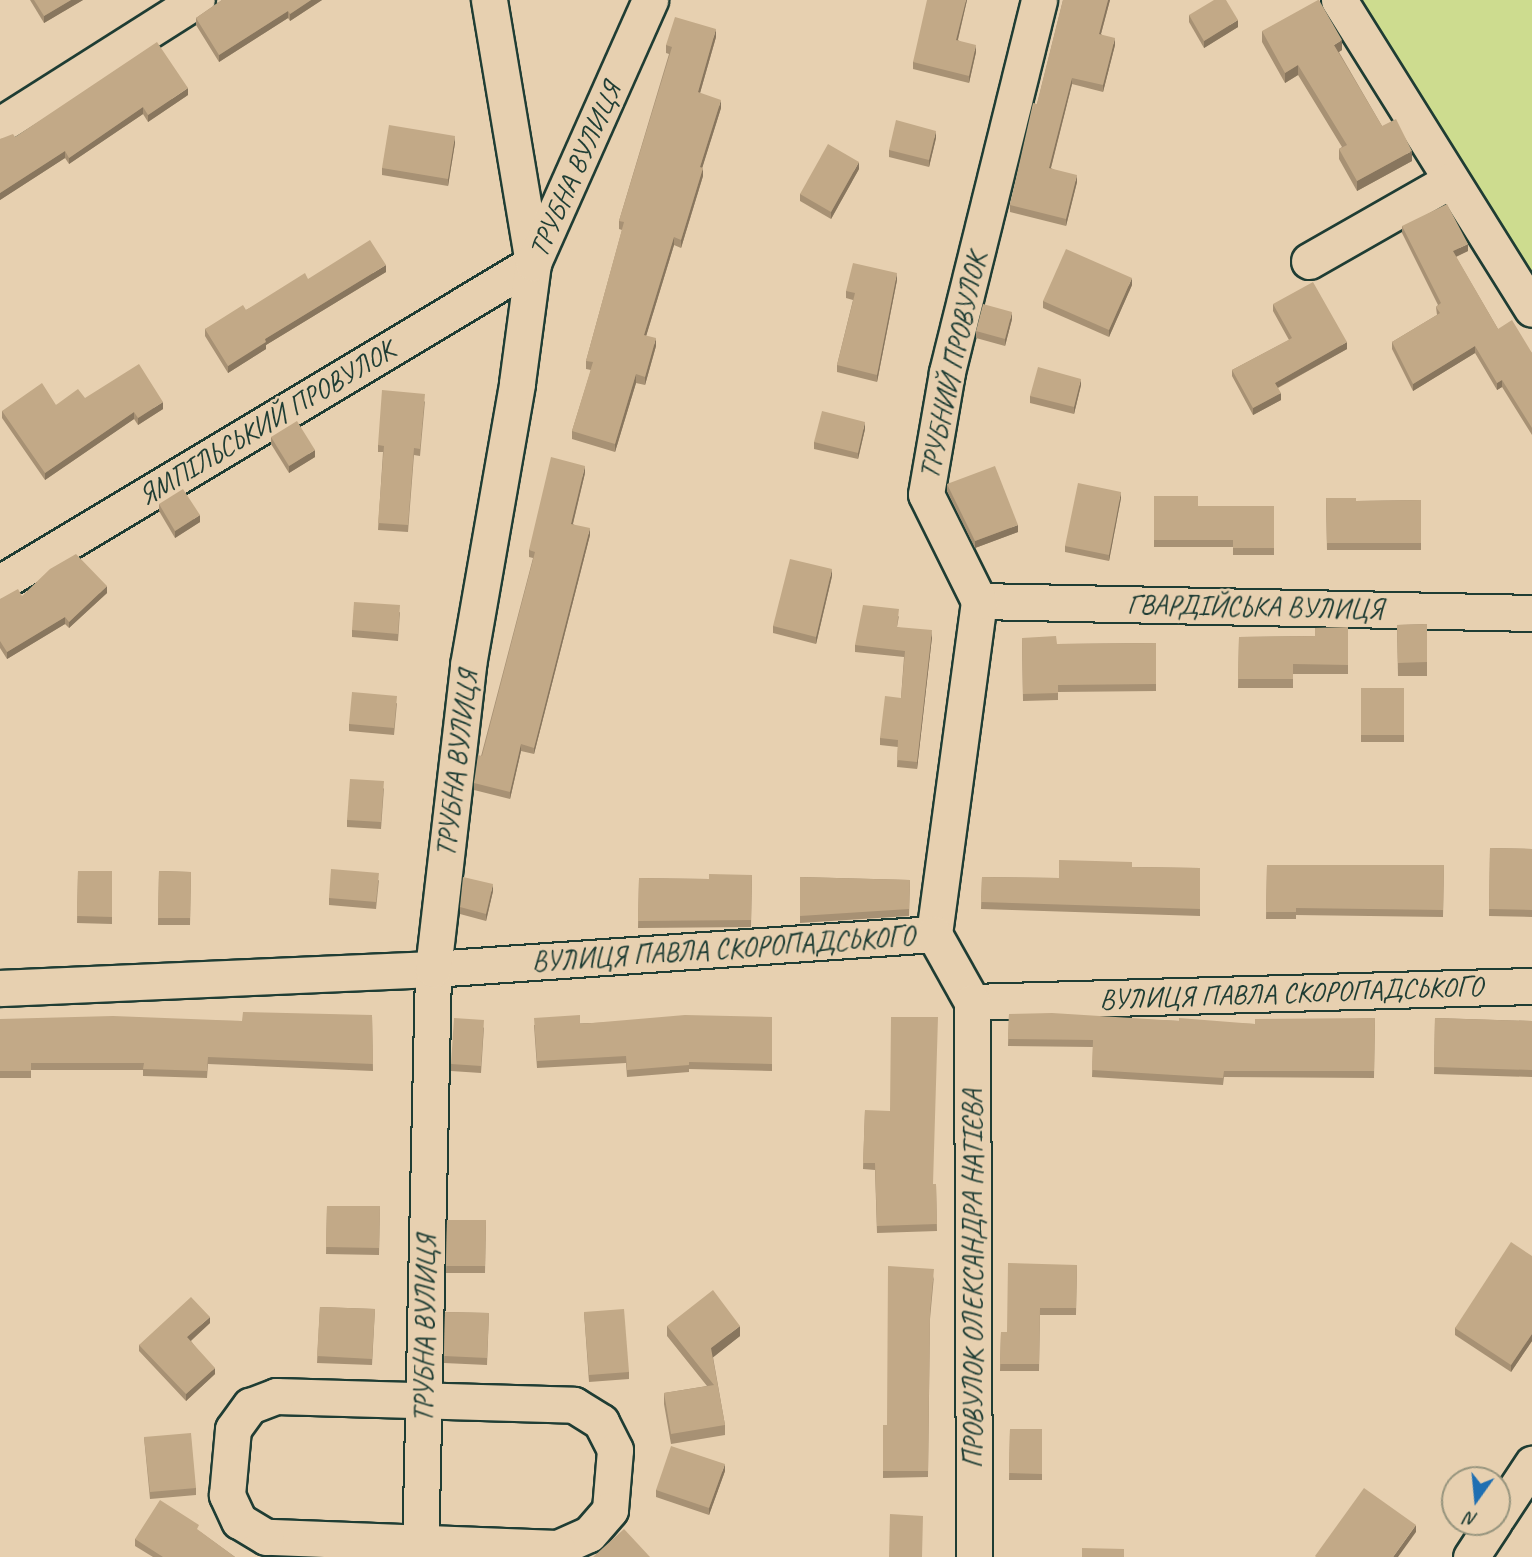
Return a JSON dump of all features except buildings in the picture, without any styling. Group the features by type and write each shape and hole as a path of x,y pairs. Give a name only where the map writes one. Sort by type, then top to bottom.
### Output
{"street":[{"path":"0,125 197,0"},
{"path":"489,0 533,263"},
{"name":"ТРУБНА ВУЛИЦЯ","path":"421,1550 433,969 468,665 517,383 533,263 650,0"},
{"name":"ТРУБНИЙ ПРОВУЛОК","path":"979,601 926,494 947,372 1039,0"},
{"path":"1339,0 1532,309"},
{"path":"1309,261 1451,180"},
{"name":"ЯМПІЛЬСЬКИЙ ПРОВУЛОК","path":"0,583 533,263"},
{"path":"934,934 979,601"},
{"name":"ГВАРДІЙСЬКА ВУЛИЦЯ","path":"979,601 1532,613"},
{"name":"ВУЛИЦЯ ПАВЛА СКОРОПАДСЬКОГО","path":"0,988 433,969 934,934 972,1002 1532,986"},
{"name":"ПРОВУЛОК ОЛЕКСАНДРА НАТІЄВА","path":"972,1002 974,1557"},
{"path":"276,1396 424,1402 574,1405 601,1422 615,1450 610,1510 589,1534 557,1548 421,1550 266,1537 239,1521 227,1495 233,1429 250,1406 276,1396"},
{"path":"1511,1496 1532,1464"},
{"path":"1471,1557 1485,1536"}],"green space":[{"path":"1355,0 1532,0 1532,273 1461,170"}]}
